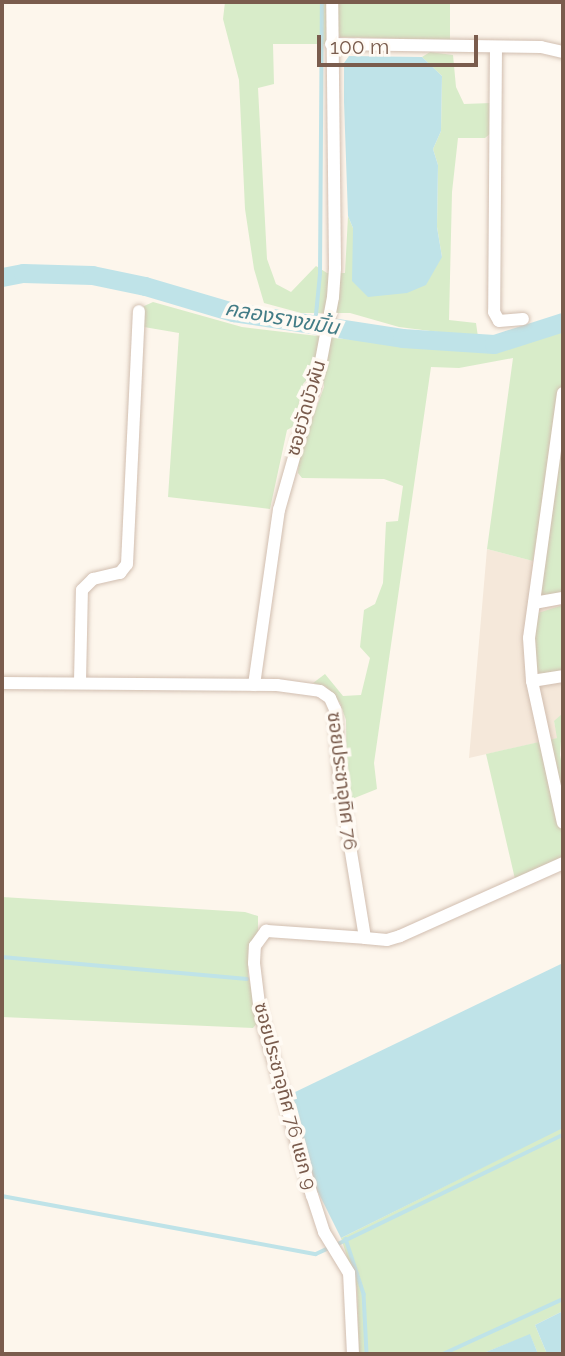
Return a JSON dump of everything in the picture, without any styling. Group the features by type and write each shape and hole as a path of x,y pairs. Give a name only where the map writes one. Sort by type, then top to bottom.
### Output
{"street":[{"name":"ซอยวัดบัวผัน","path":"254,685 279,510 329,322 335,268 332,2"},
{"path":"331,44 541,47 563,52"},
{"path":"496,47 494,312 499,321 523,319"},
{"path":"80,682 82,590 93,579 120,573 127,564 139,311"},
{"path":"563,393 529,638 532,681 563,823"},
{"path":"534,603 563,598"},
{"path":"532,681 563,676"},
{"name":"ซอยประชาอุทิศ 76","path":"2,683 254,685 320,691 330,698 335,709 340,785 365,938"},
{"path":"365,938 387,940 400,936 563,863"},
{"name":"ซอยประชาอุทิศ 76 แยก 9","path":"353,1354 349,1273 324,1232 312,1196 260,1012 254,963 255,946 266,931 365,938"}],"shaded area":[{"path":"561,339 563,339 563,379"},
{"path":"563,379 563,605 556,607 563,672 563,713 554,722 558,738 469,758 487,549 533,561"}],"green space":[{"path":"225,2 329,2 326,44 273,44 274,84 258,88 267,259 276,284 291,292 316,266 327,273 345,273 348,216 353,228 353,247 442,257 437,227 438,165 433,149 441,131 442,76 422,57 430,52 453,55 456,87 464,104 491,103 491,133 485,138 458,138 452,192 449,320 476,323 478,337 399,327 350,313 301,313 264,303 254,269 245,209 239,80 223,19"},
{"path":"338,2 450,2 450,40 340,37 336,24"},
{"path":"153,302 242,327 343,339 435,343 447,347 506,347 563,326 563,379 533,561 487,549 513,358 459,368 431,367 374,763 377,789 347,801 346,720 340,703 325,686 313,683 325,674 343,696 361,695 370,658 360,647 364,610 375,604 383,583 386,522 398,521 403,486 384,479 302,478 298,473 299,455 324,387 323,378 313,373 303,384 294,426 287,430 270,509 168,497 179,333 144,327 142,307"},
{"path":"563,424 563,595 540,596"},
{"path":"563,605 563,672 537,677 534,635 538,613"},
{"path":"563,713 560,755 563,771 563,857 515,879 486,754 557,738 554,721"},
{"path":"2,897 245,912 258,916 258,931 248,974 258,1022 253,1028 2,1017"},
{"path":"563,1127 563,1311 535,1325 547,1354 538,1354 530,1335 481,1354 359,1354 357,1288 341,1238"}],"water":[{"path":"349,56 422,57 442,76 441,131 433,149 438,165 437,227 442,257 426,285 407,293 368,297 352,281 353,228 348,216 344,102 344,63"},
{"path":"563,963 563,1128 341,1238 317,1190 291,1094"},
{"path":"563,1311 563,1354 547,1354 535,1325"},
{"path":"530,1334 538,1354 481,1354"}],"waterway":[{"path":"315,325 320,274 322,2"},
{"name":"คลองรางขมิ้น","path":"2,277 23,273 92,275 145,286 233,312 402,338 494,344 563,322"},
{"path":"2,957 247,979"},
{"path":"336,1245 563,1135"},
{"path":"2,1196 316,1254 329,1248"},
{"path":"346,1239 364,1294 367,1354"},
{"path":"443,1354 563,1299"}]}
